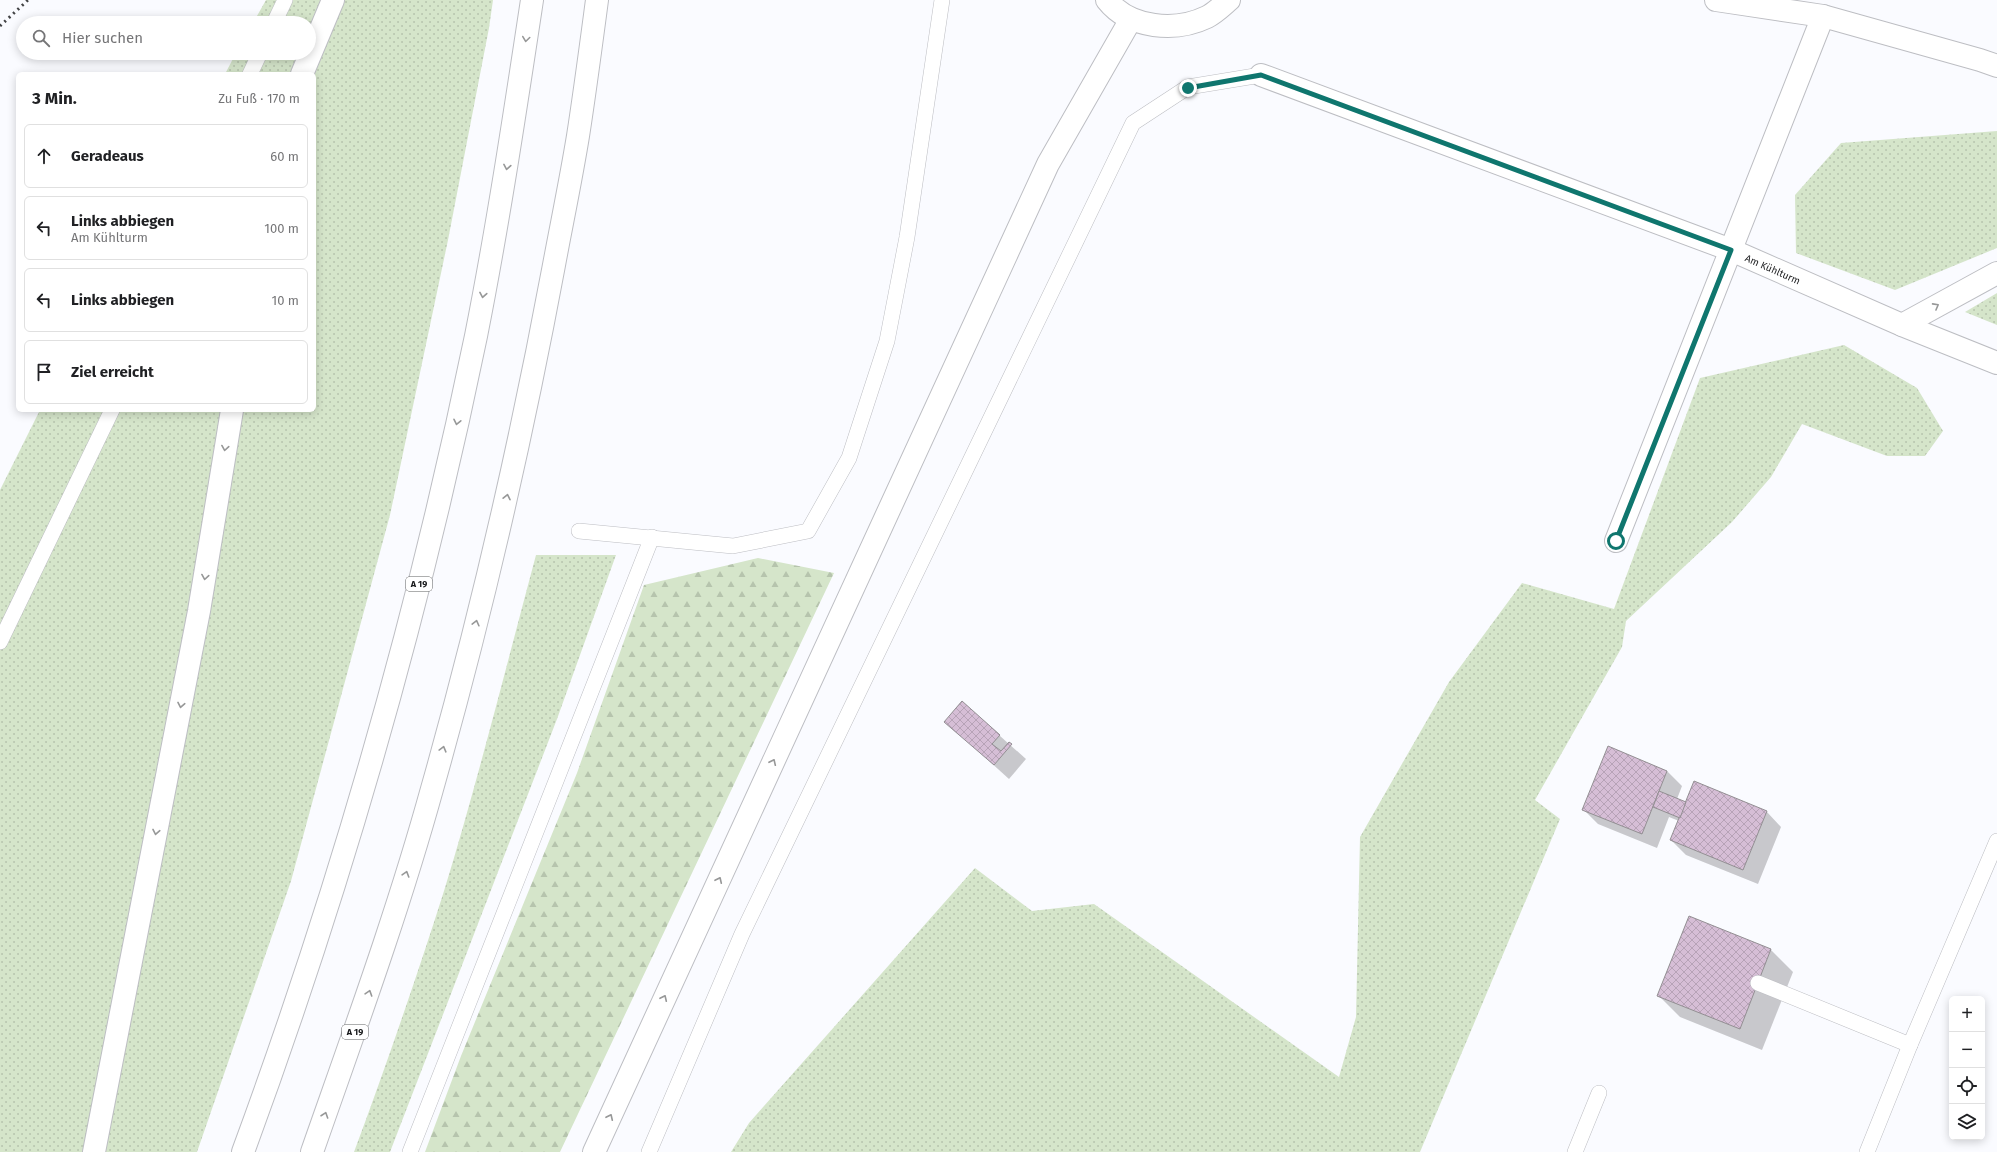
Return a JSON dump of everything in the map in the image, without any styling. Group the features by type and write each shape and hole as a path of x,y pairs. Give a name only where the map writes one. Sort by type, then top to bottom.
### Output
{"main road":[{"path":"316,41 333,0"},
{"name":"A 19","path":"243,1152 273,1071 335,884 386,708 435,521 476,335 510,149 532,0"},
{"name":"A 19","path":"312,1152 365,1005 395,911 432,791 472,642 505,504 542,329 578,137 597,0"},
{"path":"1108,0 1131,19 1157,26 1183,26 1208,17 1229,0"},
{"path":"1716,0 1823,16 1997,66"},
{"path":"1616,541 1823,16"},
{"path":"594,1152 1048,164 1131,19"},
{"path":"303,72 308,60"},
{"name":"Am Kühlturm","path":"1261,75 1731,250 1902,325 1997,363"},
{"path":"1902,325 1997,274"},
{"path":"94,1152 199,611 232,412"}],"lane":[{"path":"277,16 285,0"},
{"path":"579,531 732,546 808,531 849,458 887,341 908,237 942,0"},
{"path":"251,72 257,60"},
{"path":"649,1152 742,934 1133,123 1188,88 1261,75"},
{"path":"0,642 111,412"},
{"path":"410,1152 652,537"},
{"path":"1868,1152 1910,1046 1997,840"},
{"path":"1758,983 1910,1046"},
{"path":"1575,1152 1599,1093"}],"green space":[{"path":"266,0 493,0 489,28 448,240 390,515 291,881 197,1152 0,1152 0,490 39,412 316,412 316,72 226,72 232,60 316,60 316,16 257,16"},
{"path":"1997,131 1997,248 1895,290 1796,253 1795,195 1841,143"},
{"path":"1997,293 1997,325 1965,312"},
{"path":"1844,345 1917,388 1943,431 1925,456 1887,456 1802,424 1771,477 1732,522 1626,621 1622,647 1535,800 1560,819 1420,1152 731,1152 749,1123 975,868 1032,911 1094,904 1339,1077 1356,1017 1360,837 1449,682 1522,583 1614,609 1700,378"},
{"path":"536,555 616,555 557,719 390,1152 354,1152 423,957 444,891 480,765"},
{"path":"758,558 834,573 560,1152 425,1152 461,1056 577,773 644,585"}],"building":[{"path":"962,701 1000,735 992,744 1001,751 1009,742 1012,744 994,765 944,722"},
{"path":"1608,746 1667,771 1642,834 1582,810"},
{"path":"1694,781 1767,811 1743,870 1670,840"},
{"path":"1659,791 1686,802 1680,818 1653,807"},
{"path":"1689,916 1771,949 1740,1029 1657,996"}],"railway":[{"path":"0,26 28,0"}],"route":[{"path":"1188,88 1261,75 1731,250 1616,541"}]}
